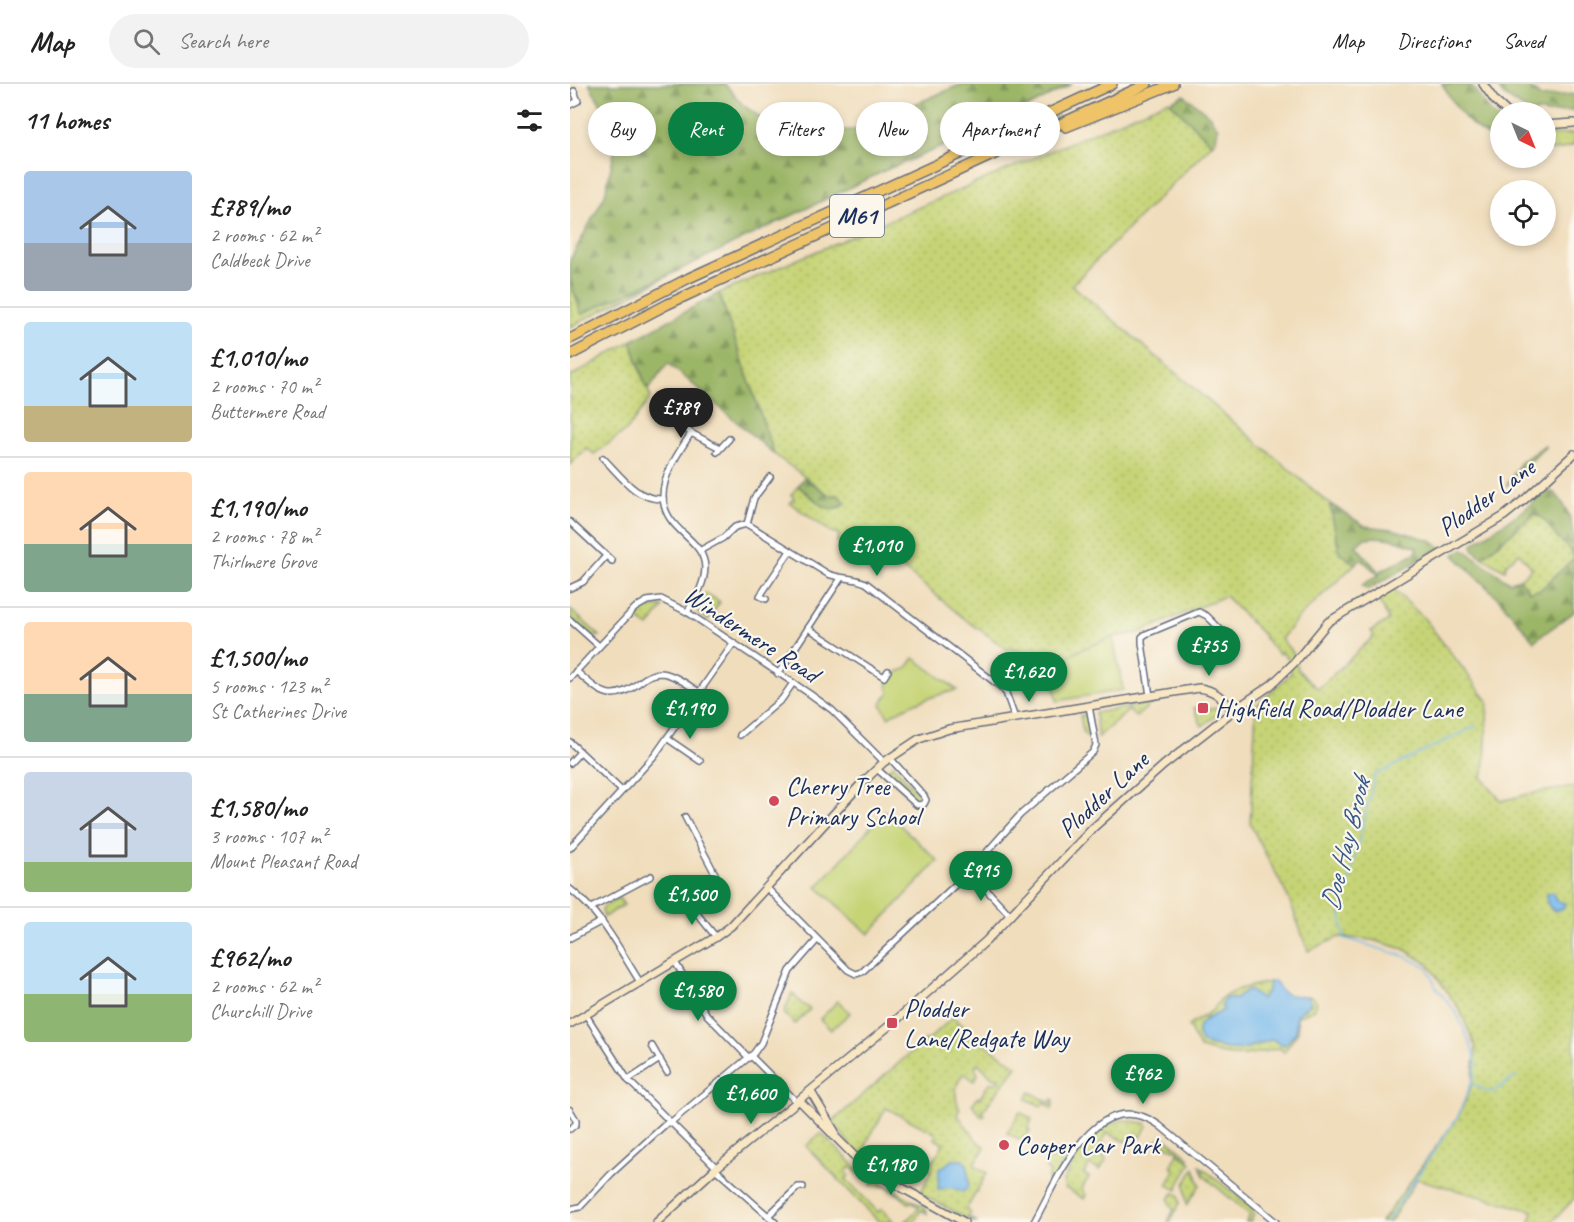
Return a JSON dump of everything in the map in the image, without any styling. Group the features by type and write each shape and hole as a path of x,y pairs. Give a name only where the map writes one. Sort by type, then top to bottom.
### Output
{"highway":[{"name":"M61","path":"1060,105 1099,84"},
{"name":"M61","path":"1060,108 1112,84"},
{"name":"M61","path":"1060,124 1147,84"},
{"name":"M61","path":"1060,129 1173,84"},
{"name":"M61","path":"570,339 699,273 956,156"},
{"name":"M61","path":"570,355 668,304 990,156"}],"main road":[{"path":"1483,84 1496,102"},
{"path":"1556,124 1574,123"},
{"name":"Plodder Lane","path":"657,1222 797,1100 811,1092 898,1018 1011,916 1093,828 1164,765 1277,679 1295,662 1328,622 1488,526 1524,500 1574,454"},
{"path":"570,1024 716,937 738,920 877,769 919,739 941,732 1015,718 1198,688 1207,689 1221,696 1233,711"},
{"path":"811,1092 840,1142"},
{"path":"797,1100 866,1168 964,1222"}],"street":[{"path":"570,105 578,101 574,91"},
{"path":"658,404 691,433 719,450 729,439"},
{"path":"687,612 703,585 704,564 700,550 670,517 663,499 663,489 669,471 691,433"},
{"path":"605,463 643,496 663,499"},
{"path":"747,524 751,504 766,479"},
{"path":"570,522 612,561"},
{"path":"700,550 723,538 735,527 747,524 828,574 841,578 849,577 866,583 1001,687 1006,693 1015,718"},
{"path":"766,600 760,596 790,551"},
{"path":"570,588 583,582 606,556"},
{"path":"778,674 841,578"},
{"name":"Windermere Road","path":"570,678 628,614 647,601 668,601 832,710 924,796 924,804 917,805 877,769"},
{"path":"1150,696 1142,637 1199,612 1207,616 1225,634"},
{"path":"570,620 599,646"},
{"path":"808,628 884,677 888,671"},
{"path":"570,848 668,739 733,644"},
{"path":"576,671 598,690 610,695 623,694 650,675 657,674 671,676 699,692"},
{"path":"740,735 783,699 793,683"},
{"path":"766,888 851,973 862,972 969,872 1020,815 1093,752 1096,745 1089,706"},
{"path":"668,739 700,761"},
{"path":"570,742 622,791"},
{"path":"570,763 580,752"},
{"path":"685,817 704,858 721,885 718,891 695,912"},
{"path":"681,827 688,823"},
{"path":"969,872 1011,916"},
{"path":"591,908 651,876"},
{"path":"570,889 602,921 639,982"},
{"path":"686,900 716,937"},
{"path":"570,938 602,921"},
{"path":"570,1209 580,1207 611,1174 669,1122 750,1057 761,1043 790,971 817,940"},
{"path":"675,962 707,1015 797,1100"},
{"path":"586,1014 628,1080 716,1169 775,1222"},
{"path":"652,1046 667,1072"},
{"path":"628,1080 638,1071 660,1059"},
{"path":"570,1110 576,1120 576,1124 570,1129"},
{"path":"1034,1222 1084,1136 1106,1119 1133,1115 1143,1117 1158,1125 1276,1222"},
{"path":"768,1216 798,1187 803,1187"}],"green space":[{"path":"589,84 725,84 740,102 668,102 668,156 744,156 744,106 756,114 756,156 844,156 844,130 856,129 856,156 920,156 581,314 570,279 570,260 605,195 613,156 656,156 656,102 599,102"},
{"path":"962,84 1072,84 1038,102 940,102 940,148 928,152 928,102 920,102"},
{"path":"1442,84 1470,84 1490,111 1490,137 1466,119"},
{"path":"1496,84 1525,84 1541,97 1574,94 1574,110 1556,112 1556,102 1514,102 1503,95"},
{"path":"1184,95 1209,115 1218,128 1216,140 1212,144 1170,102"},
{"path":"1167,101 1212,144 1072,285 1330,504 1339,551 1355,564 1297,619 1281,639 1294,654 1298,670 1318,689 1374,636 1371,631 1389,620 1377,597 1392,588 1424,618 1488,701 1485,762 1482,777 1501,801 1533,793 1574,787 1574,1199 1552,1222 1530,1222 1533,1211 1417,1179 1390,1222 1381,1222 1458,1117 1472,1084 1476,1048 1460,1010 1428,964 1404,949 1372,940 1339,937 1308,951 1290,901 1250,824 1256,706 1291,673 1289,659 1281,652 1279,654 1225,596 1138,633 1099,642 1050,666 1049,662 1038,660 1024,651 1007,649 966,620 888,556 865,542 860,549 837,542 839,534 831,532 790,503 794,498 791,495 798,486 825,506 837,508 843,506 838,495 829,495 774,454 719,293 1039,156 1060,156 1060,147"},
{"path":"1574,133 1574,145 1556,150 1556,135"},
{"path":"683,268 570,327 570,279 582,314"},
{"path":"719,293 774,454 668,363 649,389 645,385 631,341"},
{"path":"631,341 651,397 627,430 594,454 587,448 570,465 570,377"},
{"path":"1546,446 1506,486 1521,462"},
{"path":"804,478 829,495 838,495 846,503 833,509 825,507 798,486"},
{"path":"1545,491 1555,493 1565,507 1572,529 1574,555 1545,521 1535,514 1482,557 1473,549 1473,544 1524,510"},
{"path":"1330,504 1365,526 1392,529 1433,541 1441,548 1368,589 1362,585 1379,575 1361,559 1355,564 1339,552","holes":["1365,538 1393,539 1417,547 1417,552 1379,572 1356,546"]},
{"path":"1535,514 1546,521 1555,535 1571,551 1574,558 1540,590 1529,591 1520,579 1532,568 1519,553 1506,564 1505,570 1482,557"},
{"path":"1463,549 1509,582 1520,579 1529,591 1540,590 1574,558 1574,612 1534,641 1500,600 1454,555"},
{"path":"706,593 720,602 708,620 699,614 696,608"},
{"path":"663,607 649,627 634,617 645,609"},
{"path":"570,609 600,636 592,637 570,616"},
{"path":"1113,637 1123,690 1057,701 1050,666 1082,649"},
{"path":"914,658 957,690 921,700 888,717 881,704 889,693 887,685 897,672 906,669"},
{"path":"1152,703 1136,717 1130,712 1129,707"},
{"path":"1127,707 1128,711 1098,737 1095,713"},
{"path":"1194,708 1204,710 1217,708 1219,713 1202,726"},
{"path":"1086,714 1092,734 1087,737 1083,732 1080,715"},
{"path":"893,765 921,797 921,802 917,802 884,773"},
{"path":"885,811 938,861 869,934 817,887"},
{"path":"619,898 624,905 604,917 603,907"},
{"path":"1269,982 1268,990 1261,1000 1249,990 1245,991 1236,999 1229,998 1223,1007 1224,1010 1204,1019 1244,1049 1273,1039 1297,1026 1296,1018 1297,1016 1310,1005 1307,996 1312,997 1317,1003 1314,1009 1297,1017 1298,1032 1284,1052 1280,1048 1231,1055 1200,1048 1188,1026 1213,1010 1221,998 1239,989"},
{"path":"792,993 810,1009 795,1024 784,1013"},
{"path":"838,1001 850,1013 831,1030 820,1019"},
{"path":"953,1017 979,1040 1017,1066 982,1112 985,1115 982,1117 972,1104 978,1097 980,1098 989,1083 997,1083 1000,1079 992,1077 978,1063 975,1067 978,1075 974,1081 964,1073 957,1086 956,1099 960,1109 957,1114 979,1143 985,1147 974,1165 987,1173 966,1210 971,1213 968,1217 977,1222 973,1222 912,1189 921,1192 931,1171 928,1170 943,1144 935,1139 935,1133 886,1108 860,1159 833,1121"},
{"path":"1030,1092 1050,1103 1052,1099 1054,1100 1052,1109 1045,1103 1041,1106 1026,1099"},
{"path":"1020,1112 1032,1119 1028,1129 1030,1130 1023,1141 1007,1133"},
{"path":"1122,1120 1146,1123 1147,1126 1141,1137 1134,1134 1127,1142 1107,1133 1100,1147 1106,1161 1100,1170 1089,1165 1084,1174 1089,1177 1082,1189 1086,1195 1084,1199 1065,1188 1063,1181 1085,1143 1100,1129"},
{"path":"821,1133 865,1176 862,1178 851,1167 846,1171 849,1175 846,1179 878,1212 882,1209 894,1222 879,1222 806,1146"},
{"path":"1161,1137 1189,1157 1189,1160 1176,1150 1157,1141"},
{"path":"1058,1150 1065,1160 1054,1180 1051,1181 1048,1178 1050,1172 1046,1169 1048,1157 1053,1159"},
{"path":"1178,1153 1191,1163 1178,1190 1167,1185 1175,1170 1171,1167"},
{"path":"1200,1166 1253,1209 1254,1215 1250,1222 1246,1222 1250,1215 1204,1176"},
{"path":"1194,1168 1200,1185 1187,1205 1185,1184"},
{"path":"874,1179 923,1206 928,1214 921,1210 914,1222 905,1222 919,1208 912,1201 909,1203 888,1187 871,1185"},
{"path":"1173,1193 1179,1195 1180,1203 1168,1222 1174,1209 1169,1199"}],"water":[{"path":"1552,892 1557,901 1565,903 1564,908 1556,911 1550,907 1547,894"},
{"path":"1275,981 1284,993 1307,996 1311,1003 1296,1015 1296,1032 1285,1045 1273,1039 1238,1049 1202,1043 1198,1030 1200,1025 1224,1010 1221,1007 1225,998 1236,999 1249,990 1261,999 1268,990 1269,982"},
{"path":"1117,1058 1136,1059 1140,1067 1131,1078 1119,1074 1108,1066 1110,1061"},
{"path":"952,1160 962,1160 967,1164 969,1186 963,1192 951,1188 938,1190 939,1170"}],"waterway":[{"name":"Doe Hay Brook","path":"1386,1222 1458,1116 1474,1076 1476,1062 1457,1014 1436,987 1427,967 1404,956 1344,938 1341,914 1375,775 1476,726"},
{"path":"1472,1083 1491,1093 1517,1076"}],"place":[{"name":"Highfield Road/Plodder Lane","path":"1203,708"},
{"name":"Cherry Tree Primary School","path":"774,801"},
{"name":"Plodder Lane/Redgate Way","path":"892,1023"},
{"name":"Cooper Car Park","path":"1004,1145"}]}
